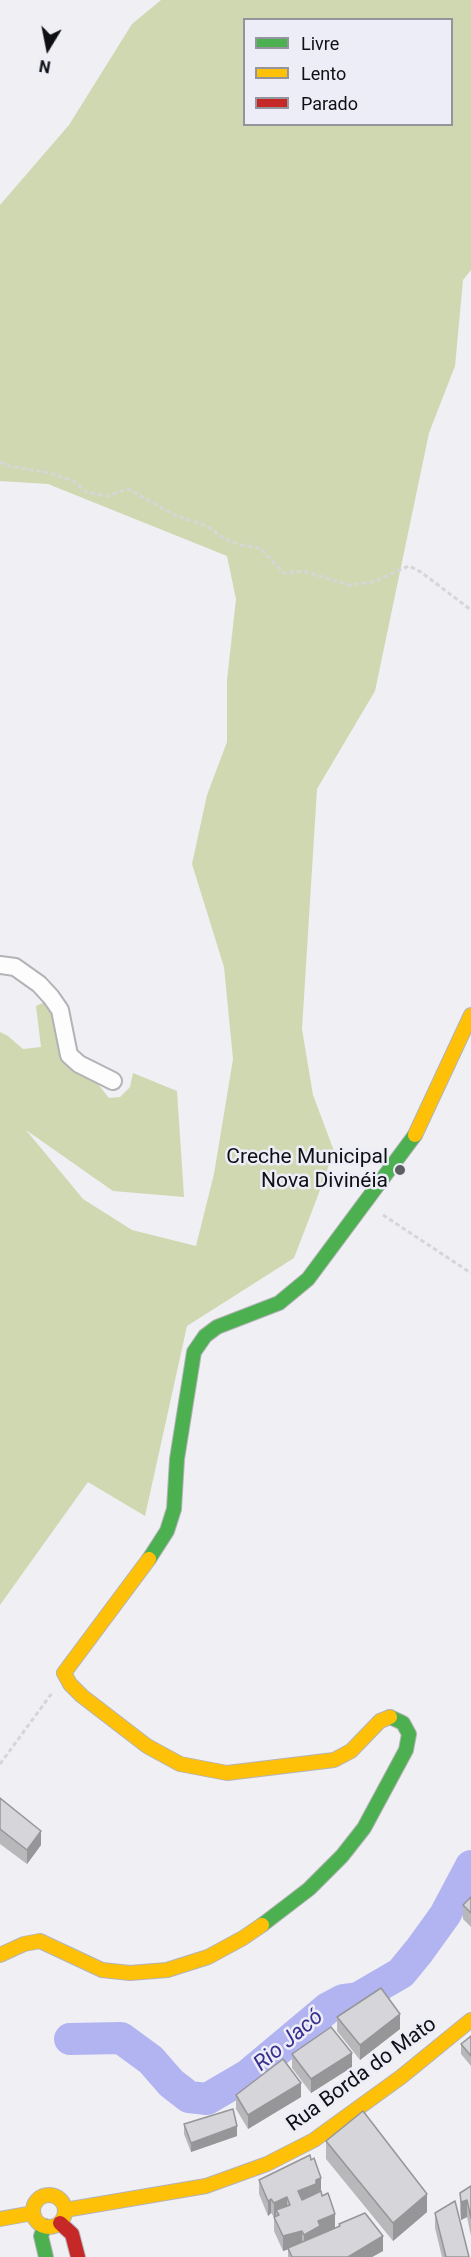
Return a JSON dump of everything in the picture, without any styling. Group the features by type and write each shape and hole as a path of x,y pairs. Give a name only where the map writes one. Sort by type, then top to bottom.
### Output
{"street":[{"path":"0,965 15,967 39,984 60,1010 69,1055 79,1064 113,1081"},
{"path":"0,1955 24,1944 39,1941 102,1970 130,1973 166,1970 208,1957 243,1938 282,1911 334,1864 364,1828 406,1750 410,1734 403,1723 391,1717 380,1721 351,1751 334,1760 227,1773 180,1764 147,1746 82,1696 70,1684 64,1673 167,1531 174,1509 177,1459 194,1352 205,1336 217,1327 279,1303 295,1290 328,1254 412,1141 471,1016"},
{"name":"Rua Borda do Mato","path":"65,2210 206,2186 267,2164 314,2140 400,2077 471,2020"},
{"path":"51,2194 63,2202 65,2210 60,2223 45,2226 35,2219 33,2206 37,2199 51,2194"},
{"path":"0,2219 33,2213"},
{"path":"60,2223 72,2234 78,2257"},
{"path":"45,2226 41,2236 46,2257"}],"path":[{"path":"0,462 9,466 50,473 73,481 86,492 107,496 128,489 177,516 207,526 225,539 240,545 260,548 284,573 303,571 349,585 373,582 409,566 421,572 471,610"},
{"path":"366,1204 471,1273"},
{"path":"0,1764 64,1673"}],"green space":[{"path":"161,0 471,0 471,270 463,280 455,366 429,433 375,691 317,789 302,1029 313,1095 334,1151 294,1258 187,1326 145,1516 88,1482 0,1605 0,1032 23,1049 41,1047 36,1006 47,1001 59,1030 57,1046 61,1057 71,1068 89,1073 109,1098 120,1097 130,1087 133,1073 177,1091 184,1197 113,1191 26,1130 83,1199 132,1230 196,1246 214,1174 233,1059 224,967 192,864 207,795 227,742 227,680 236,599 227,556 48,484 0,481 0,205 69,125 132,24"}],"building":[{"path":"0,1798 41,1831 27,1850 0,1829"},
{"path":"471,1897 471,1913 463,1905"},
{"path":"381,1988 400,2014 360,2045 337,2017"},
{"path":"331,2027 352,2053 311,2079 292,2054"},
{"path":"471,2036 471,2056 461,2044"},
{"path":"283,2059 301,2083 248,2115 236,2095"},
{"path":"233,2109 237,2126 191,2143 184,2124"},
{"path":"363,2111 427,2194 393,2223 326,2141"},
{"path":"310,2155 311,2160 314,2158 321,2178 316,2180 316,2184 298,2191 302,2200 321,2191 322,2196 328,2193 335,2214 318,2221 320,2226 304,2235 302,2231 283,2236 274,2217 279,2215 276,2210 290,2205 287,2197 274,2203 271,2199 268,2201 259,2180"},
{"path":"471,2186 471,2218 467,2200 461,2202 460,2193"},
{"path":"455,2201 469,2257 446,2257 435,2213"},
{"path":"365,2213 383,2236 348,2257 292,2257 288,2248"}],"waterway":[{"name":"Rio Jacó","path":"70,2039 121,2038 151,2060 171,2083 189,2097 207,2099 248,2075 328,2008 343,2000 358,1998 401,1973 445,1915 471,1866"}],"traffic: fast":[{"path":"149,1559 167,1531 174,1509 177,1459 194,1352 205,1336 217,1327 279,1303 308,1279 415,1135"},
{"path":"262,1925 309,1889 342,1856 364,1828 406,1750 409,1734 403,1723 390,1717"},
{"path":"45,2226 41,2236 46,2257"}],"traffic: slow":[{"path":"415,1135 471,1015"},
{"path":"149,1559 64,1673 70,1684 82,1696 147,1746 180,1764 227,1773 334,1760 351,1751 380,1721 390,1717"},
{"path":"0,1955 24,1944 40,1941 102,1970 130,1973 167,1970 208,1957 262,1925"},
{"path":"65,2210 206,2186 267,2164 314,2140 401,2077 471,2020"},
{"path":"49,2195 60,2200 65,2211 60,2222 49,2227 38,2222 33,2211 38,2200 49,2195"},
{"path":"0,2219 33,2213"}],"traffic: jam":[{"path":"60,2223 72,2234 78,2257"}],"place":[{"name":"Creche Municipal Nova Divinéia","path":"400,1170"}]}
